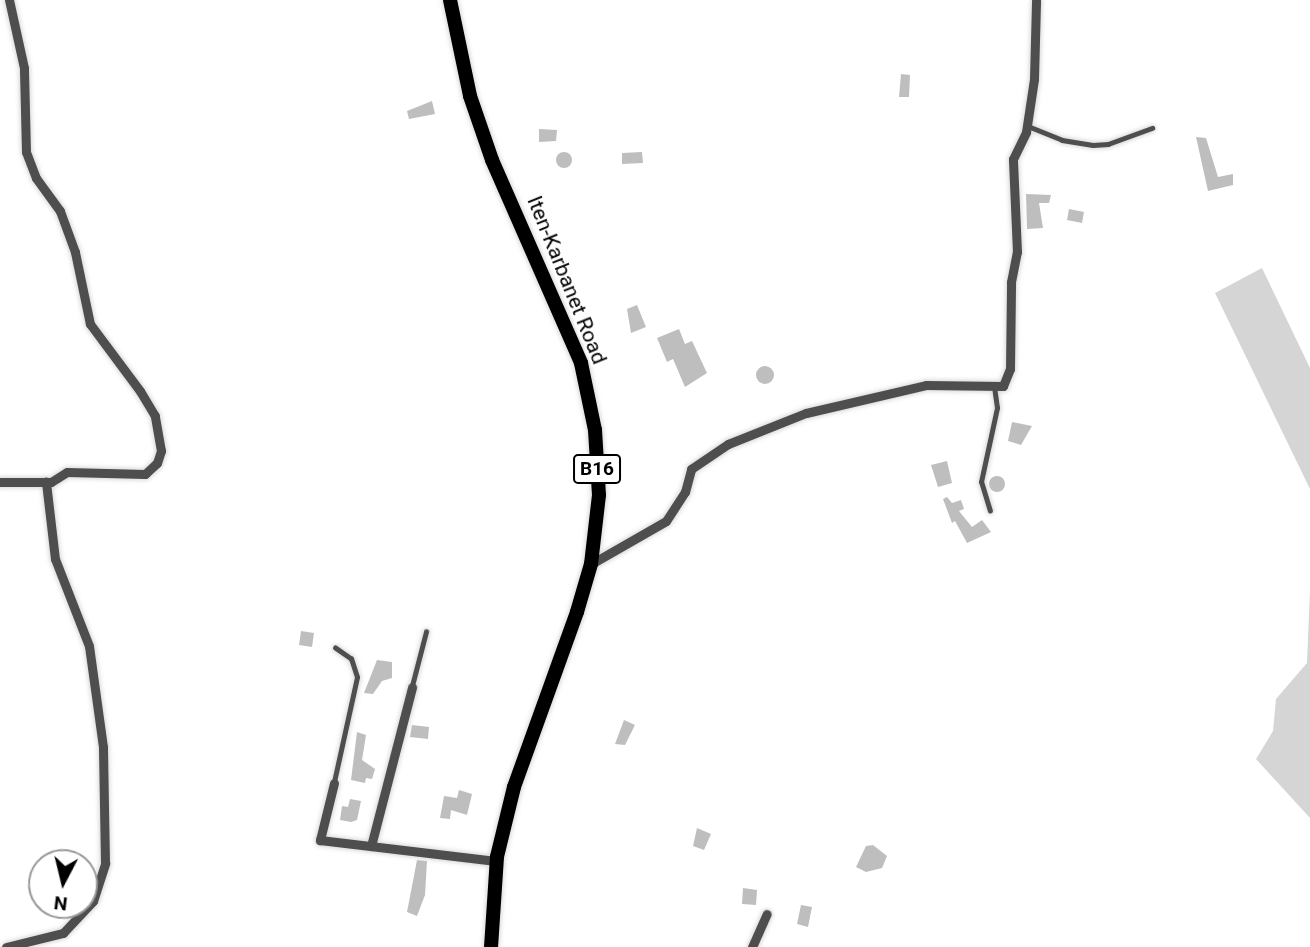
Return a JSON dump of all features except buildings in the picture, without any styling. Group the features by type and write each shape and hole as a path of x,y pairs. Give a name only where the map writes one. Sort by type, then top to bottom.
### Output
{"main road":[{"name":"Iten-Karbanet Road","path":"450,0 470,96 492,160 581,363 595,430 599,495 591,564 514,787 496,861 491,947"}],"street":[{"path":"0,482 46,482 67,472 145,474 157,463 160,436 140,391 90,324 75,252 60,211 36,178 26,152 24,68 9,0"},
{"path":"591,564 666,521 685,492 691,469 728,444 806,413 926,385 1003,386 1010,369 1011,282 1017,252 1013,159 1027,125 1034,79 1035,0"},
{"path":"6,947 63,933 93,901 105,863 103,747 89,646 55,559 46,482"},
{"path":"371,846 412,687"},
{"path":"334,783 320,840 496,861"},
{"path":"752,947 767,914"}],"lane":[{"path":"1027,125 1062,140 1093,145 1108,144 1152,128"},
{"path":"990,511 981,482 997,408 994,387"},
{"path":"412,687 426,632"},
{"path":"334,783 357,677 351,659 335,648"}],"shaded area":[{"path":"1262,268 1310,368 1310,489 1215,293"},
{"path":"1310,590 1310,818 1256,759 1273,731 1276,699 1307,663"}]}
